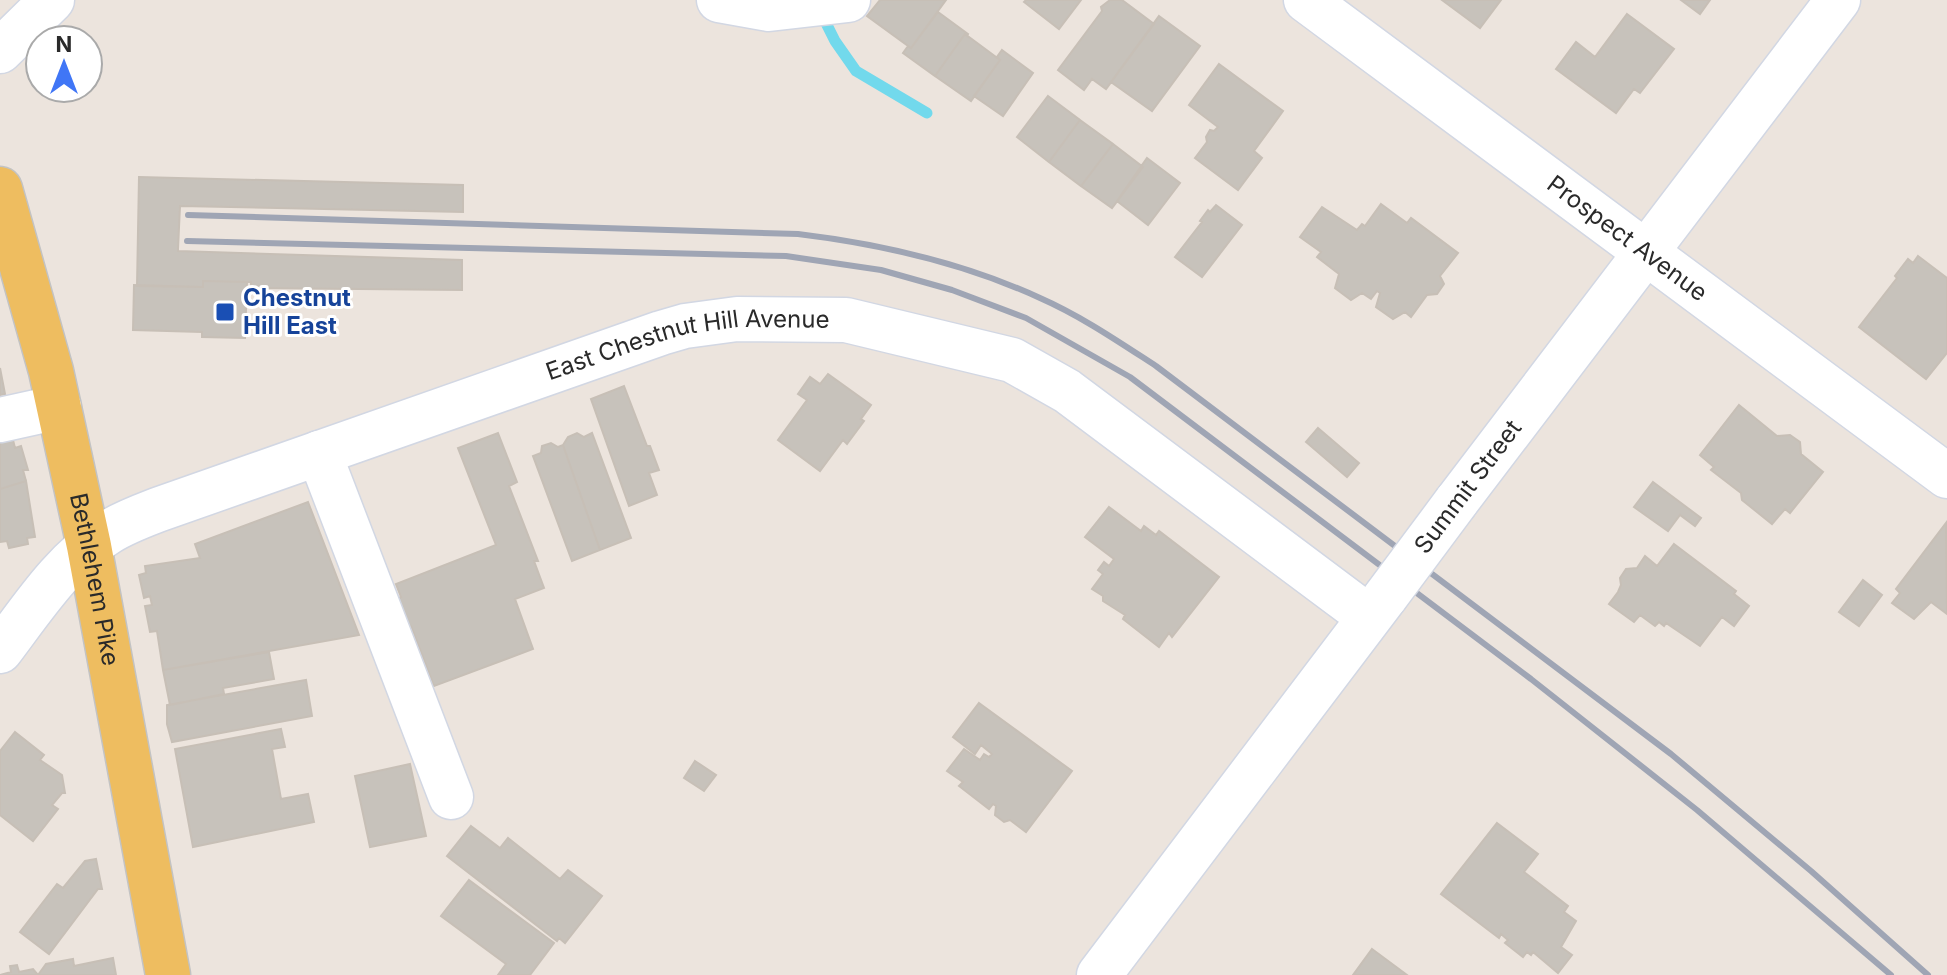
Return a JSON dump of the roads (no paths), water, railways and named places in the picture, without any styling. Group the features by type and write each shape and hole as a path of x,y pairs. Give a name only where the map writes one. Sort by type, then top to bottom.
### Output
{"main road":[{"name":"Bethlehem Pike","path":"0,189 59,407 89,546 168,975"}],"street":[{"path":"0,51 52,0"},
{"path":"719,0 769,9 848,0"},
{"name":"Prospect Avenue","path":"1306,0 1947,476"},
{"name":"Summit Street","path":"1099,975 1838,0"},
{"name":"East Chestnut Hill Avenue","path":"0,651 52,584 89,546 118,527 160,509 661,333 685,326 737,319 846,320 1012,360 1067,391 1378,607"},
{"path":"0,420 59,407"},
{"path":"319,453 451,797"}],"waterway":[{"path":"820,11 835,41 856,71 927,113"}],"railway":[{"path":"188,215 798,234 860,243 922,257 982,275 1040,298 1085,321 1156,366 1671,754 1811,871 1928,975"},
{"path":"187,241 786,256 881,270 952,290 1026,318 1130,377 1531,679 1697,810 1891,975"}],"place":[{"name":"Chestnut Hill East","path":"225,312"}]}
